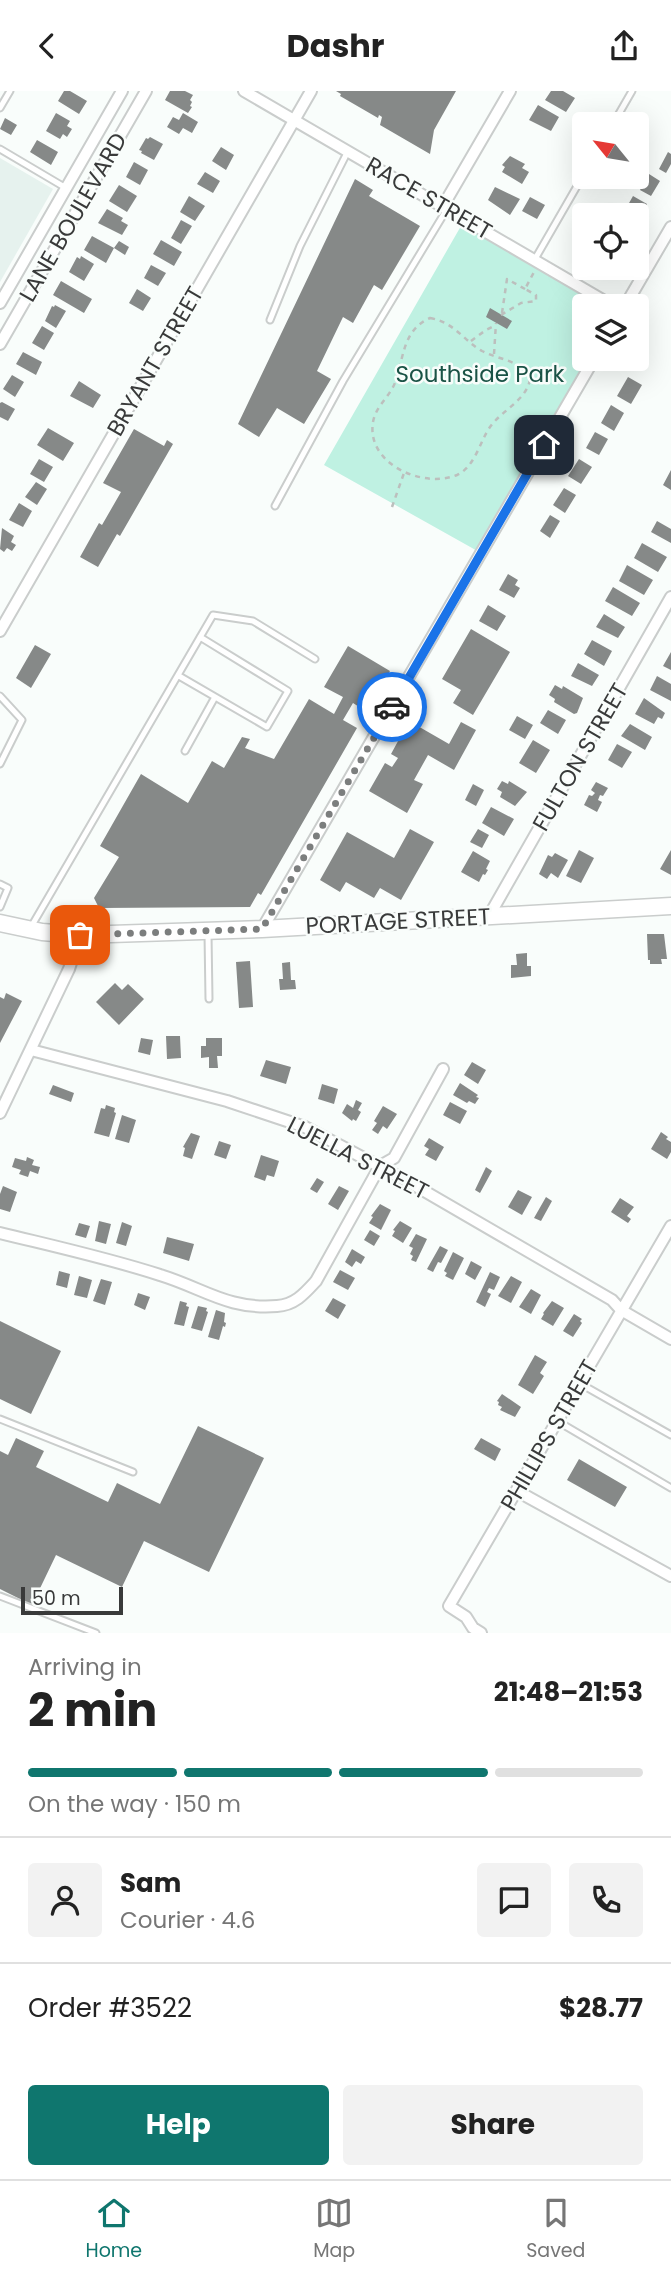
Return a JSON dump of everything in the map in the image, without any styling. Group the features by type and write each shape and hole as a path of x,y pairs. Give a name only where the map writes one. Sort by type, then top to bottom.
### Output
{"main road":[{"name":"PORTAGE STREET","path":"0,923 80,935 262,929 671,906"}],"street":[{"name":"LANE BOULEVARD","path":"0,303 122,91"},
{"name":"LANE BOULEVARD","path":"0,344 146,91"},
{"name":"RACE STREET","path":"244,91 593,294"},
{"name":"BRYANT STREET","path":"0,631 311,91"},
{"path":"445,207 510,91"},
{"path":"632,294 671,227"},
{"path":"39,236 57,246"},
{"path":"262,929 587,371"},
{"name":"FULTON STREET","path":"489,916 671,597"},
{"path":"1,1109 69,969 80,935"},
{"name":"LUELLA STREET","path":"31,1050 227,1101 287,1119 332,1139 611,1300 621,1310 671,1339"},
{"path":"0,1233 164,1276 216,1299 277,1306 291,1303 316,1281 380,1166 394,1158 443,1069"},
{"name":"PHILLIPS STREET","path":"481,1633 473,1628 466,1616 449,1606 671,1226"},
{"path":"517,1491 671,1576"}],"lane":[{"path":"0,108 9,91"},
{"path":"620,112 632,91"},
{"path":"0,149 66,188"},
{"path":"270,320 300,246 348,151"},
{"path":"535,260 575,189"},
{"path":"275,506 343,381 445,207"},
{"path":"30,929 213,615 253,621 315,659"},
{"path":"179,676 267,727 288,691 200,637"},
{"path":"0,696 22,720 0,764"},
{"path":"185,751 215,697"},
{"path":"0,884 8,888 0,907"},
{"path":"208,931 209,999"},
{"path":"579,1383 671,1435"},
{"path":"0,1419 133,1472"},
{"path":"557,1421 671,1488"},
{"path":"0,1596 96,1633"}],"path":[{"path":"525,289 534,272"},
{"path":"507,278 525,289 536,295 536,300 522,303 502,314 507,278"},
{"path":"430,318 440,319 452,325 482,351 494,355 522,368 530,379 529,386 489,428 467,468 448,477 427,477 397,470 382,453 373,437 372,424 376,411 395,384 408,338 421,322 430,318"},
{"path":"470,342 495,325 494,355"},
{"path":"392,507 404,473"}],"shaded area":[{"path":"0,158 53,189 0,282"}],"green space":[{"name":"Southside Park","path":"465,219 593,294 572,294 572,371 587,371 481,553 324,465"}],"building":[{"path":"64,91 70,91 87,101 79,114 58,101"},
{"path":"170,91 185,91 193,95 190,100 192,107 188,113 165,100"},
{"path":"336,91 456,91 434,130 430,154 380,125 382,117 379,115 378,118"},
{"path":"551,91 563,91 575,98 566,112 545,100"},
{"path":"538,105 559,117 551,131 529,120"},
{"path":"56,113 70,121 67,126 72,129 67,137 63,134 60,139 46,131"},
{"path":"183,113 198,122 192,133 183,128 179,134 167,127 173,117 179,120"},
{"path":"5,118 17,125 11,135 0,129"},
{"path":"150,137 163,144 154,160 139,150 146,138"},
{"path":"37,140 58,152 51,165 30,152"},
{"path":"221,147 234,155 226,170 212,161"},
{"path":"668,152 671,154 671,164 666,173 659,169"},
{"path":"510,156 525,164 522,168 529,172 522,184 502,172 505,167 502,165"},
{"path":"134,162 148,170 140,185 126,177"},
{"path":"205,172 220,181 213,193 197,184"},
{"path":"649,174 660,181 651,196 640,190 649,189"},
{"path":"355,179 373,190 369,196 420,226 382,290 374,285 353,323 343,317 317,371 331,379 304,424 277,408 259,437 238,424"},
{"path":"119,185 137,196 127,212 109,201"},
{"path":"495,187 520,199 510,215 488,200"},
{"path":"189,196 205,206 195,221 180,212"},
{"path":"633,196 645,203 629,203"},
{"path":"530,197 545,205 537,219 522,211"},
{"path":"107,209 123,218 121,221 128,225 122,235 98,223"},
{"path":"181,220 192,226 181,244 171,238"},
{"path":"92,236 114,248 106,263 84,250"},
{"path":"161,240 182,252 174,266 153,254"},
{"path":"119,241 129,247 125,255 114,248"},
{"path":"81,256 94,264 84,281 69,272 77,257 80,259"},
{"path":"151,265 166,273 158,286 144,278"},
{"path":"61,281 92,299 84,313 53,295"},
{"path":"137,289 151,298 143,311 129,303"},
{"path":"55,305 66,311 56,328 45,321"},
{"path":"490,308 512,321 507,329 486,317"},
{"path":"42,326 54,333 44,350 32,343"},
{"path":"23,352 42,362 36,375 16,364"},
{"path":"12,375 24,382 15,397 3,389"},
{"path":"628,377 642,385 631,404 617,396"},
{"path":"79,381 101,395 93,408 70,396"},
{"path":"2,402 15,409 8,421 0,417"},
{"path":"611,405 624,413 614,431 601,423"},
{"path":"48,428 74,443 63,461 37,445"},
{"path":"134,429 164,446 167,440 173,444 120,536 117,534 98,567 80,557 121,492 103,483"},
{"path":"595,432 608,439 599,455 586,448"},
{"path":"39,459 53,467 44,482 30,474"},
{"path":"579,459 592,467 581,484 568,476"},
{"path":"671,470 671,490 663,485"},
{"path":"36,482 47,489 37,505 25,497"},
{"path":"564,488 576,495 565,513 553,505"},
{"path":"19,503 32,511 23,527 9,520"},
{"path":"550,515 560,521 550,538 540,531"},
{"path":"657,521 671,529 671,543 651,532"},
{"path":"2,528 14,536 11,542 16,545 12,551 7,548 4,552 0,549"},
{"path":"642,543 667,557 658,572 634,558"},
{"path":"627,565 653,580 644,595 619,581"},
{"path":"508,574 518,580 515,585 520,588 514,598 499,590"},
{"path":"613,587 640,603 632,616 605,601"},
{"path":"488,605 506,616 497,631 479,621"},
{"path":"604,614 625,627 618,638 596,627"},
{"path":"471,629 510,652 473,715 453,703 461,690 442,679"},
{"path":"592,640 612,651 604,666 584,654"},
{"path":"35,645 51,654 31,688 16,678"},
{"path":"348,646 390,671 367,712 353,703 343,720 357,728 261,895 258,893 250,907 99,908 94,898 119,857 100,846 141,774 188,803 212,761 224,768 242,737 250,739 245,748 274,759 309,699 334,714 343,697 324,687"},
{"path":"671,652 671,670 663,666"},
{"path":"578,663 599,675 592,686 571,676"},
{"path":"657,676 671,684 671,701 650,690"},
{"path":"555,685 562,689 563,686 583,698 577,713 574,714 554,702 555,699 549,695"},
{"path":"644,698 665,713 662,719 658,717 654,724 635,714"},
{"path":"548,710 566,720 558,734 540,723"},
{"path":"517,716 533,725 525,739 509,730"},
{"path":"409,721 449,744 461,722 476,730 454,770 428,755 414,780 423,784 407,813 369,791 385,763 392,767 398,758 391,754"},
{"path":"630,724 652,737 645,750 621,736"},
{"path":"533,740 550,750 536,773 519,763"},
{"path":"617,744 632,752 622,768 608,760"},
{"path":"502,781 508,784 509,781 527,792 515,806 500,797 502,792 497,789"},
{"path":"596,782 608,788 603,796 600,795 598,800 602,802 597,812 584,805 589,795 595,793 591,790"},
{"path":"473,784 484,790 476,806 465,800"},
{"path":"491,807 514,819 504,836 482,823"},
{"path":"410,829 434,842 401,900 380,888 374,898 346,882 340,892 320,880 347,832 394,858"},
{"path":"478,829 489,835 482,848 470,842"},
{"path":"579,850 594,858 581,883 566,876"},
{"path":"671,850 671,875 660,869"},
{"path":"473,851 490,861 486,869 488,870 479,882 461,872"},
{"path":"555,853 568,860 558,878 551,873 547,879 539,874 548,855 552,857"},
{"path":"647,934 664,934 667,959 661,959 662,964 650,964 648,960"},
{"path":"527,953 527,966 531,966 531,976 511,978 511,965 517,965 516,954"},
{"path":"250,961 253,1007 239,1008 236,962"},
{"path":"290,962 291,980 295,980 296,989 280,990 279,979 283,979 282,963"},
{"path":"115,983 122,990 128,984 144,999 119,1025 96,1002"},
{"path":"6,993 22,1001 0,1043 0,997 4,999"},
{"path":"166,1036 180,1036 181,1058 167,1059"},
{"path":"141,1038 153,1040 150,1055 138,1052"},
{"path":"206,1038 222,1038 222,1056 217,1056 218,1068 209,1068 209,1057 201,1058 201,1046 206,1046"},
{"path":"266,1060 291,1067 286,1084 260,1076"},
{"path":"472,1062 486,1070 478,1084 464,1075"},
{"path":"460,1083 478,1095 475,1104 469,1101 467,1103 453,1095"},
{"path":"322,1084 338,1089 334,1104 318,1099"},
{"path":"53,1085 74,1093 71,1102 49,1094"},
{"path":"356,1100 362,1103 358,1110 361,1112 356,1121 352,1121 342,1113 347,1104 353,1108"},
{"path":"450,1102 467,1111 460,1124 443,1115"},
{"path":"106,1105 115,1108 116,1113 109,1137 94,1133 101,1108 105,1109"},
{"path":"383,1106 397,1114 387,1129 383,1126 378,1134 372,1130"},
{"path":"122,1115 136,1120 129,1143 115,1139"},
{"path":"661,1132 671,1142 671,1152 667,1159 651,1149"},
{"path":"191,1133 200,1136 192,1159 183,1156 183,1147"},
{"path":"429,1138 444,1147 436,1161 425,1155 429,1149 424,1146"},
{"path":"219,1141 231,1145 226,1159 214,1155"},
{"path":"261,1155 279,1161 274,1177 267,1175 265,1181 254,1177"},
{"path":"27,1157 34,1160 32,1165 40,1167 38,1174 30,1171 28,1177 19,1174 21,1170 12,1167 15,1158 26,1161"},
{"path":"486,1167 492,1171 480,1193 475,1190"},
{"path":"317,1178 324,1182 317,1193 310,1189"},
{"path":"3,1186 17,1192 10,1212 0,1209"},
{"path":"339,1186 349,1191 338,1210 328,1204"},
{"path":"518,1190 532,1197 522,1215 508,1207"},
{"path":"546,1197 552,1201 541,1221 534,1218"},
{"path":"620,1198 634,1207 627,1216 631,1219 628,1223 611,1212"},
{"path":"380,1204 391,1210 381,1230 369,1223"},
{"path":"99,1221 111,1224 106,1244 95,1241"},
{"path":"400,1221 412,1228 403,1243 392,1236"},
{"path":"122,1222 132,1226 126,1246 116,1243"},
{"path":"79,1223 90,1226 86,1238 75,1235"},
{"path":"370,1230 380,1236 374,1246 364,1240"},
{"path":"416,1234 427,1239 416,1262 411,1260 413,1248 409,1246"},
{"path":"167,1237 194,1244 189,1261 163,1253"},
{"path":"440,1246 448,1250 433,1272 427,1269"},
{"path":"352,1249 365,1257 361,1264 356,1261 352,1267 345,1262"},
{"path":"453,1252 464,1258 453,1280 445,1276 447,1273 444,1271"},
{"path":"471,1261 482,1267 475,1280 465,1274"},
{"path":"340,1270 355,1278 348,1290 333,1282"},
{"path":"59,1271 70,1274 67,1288 56,1285"},
{"path":"490,1272 500,1277 494,1290 489,1288 487,1292 491,1294 485,1307 476,1302"},
{"path":"79,1276 92,1280 87,1298 74,1295"},
{"path":"511,1276 522,1282 511,1303 498,1296"},
{"path":"101,1279 112,1282 105,1305 93,1301"},
{"path":"531,1289 541,1295 531,1314 519,1307"},
{"path":"138,1293 150,1297 145,1310 134,1305"},
{"path":"333,1298 346,1305 338,1319 325,1311"},
{"path":"180,1301 187,1303 186,1306 189,1307 184,1326 174,1324"},
{"path":"552,1301 564,1308 553,1326 541,1319"},
{"path":"198,1306 207,1308 208,1312 202,1331 191,1328"},
{"path":"216,1310 225,1313 226,1323 219,1340 208,1337"},
{"path":"574,1314 582,1319 582,1323 573,1337 563,1331"},
{"path":"0,1321 61,1351 31,1414 0,1399"},
{"path":"535,1355 547,1362 540,1373 544,1376 533,1394 518,1385"},
{"path":"502,1394 521,1407 515,1417 500,1410 502,1407 497,1401"},
{"path":"198,1426 264,1458 209,1572 144,1541 122,1587 56,1555 32,1605 0,1589 0,1451 8,1455 16,1438 44,1451 36,1467 108,1502 117,1483 160,1504"},
{"path":"481,1438 501,1449 495,1461 474,1449"},
{"path":"579,1459 627,1487 615,1507 567,1480"}],"way so far":[{"path":"80,935 262,929 392,707"}],"route":[{"path":"392,707 544,445"}]}
